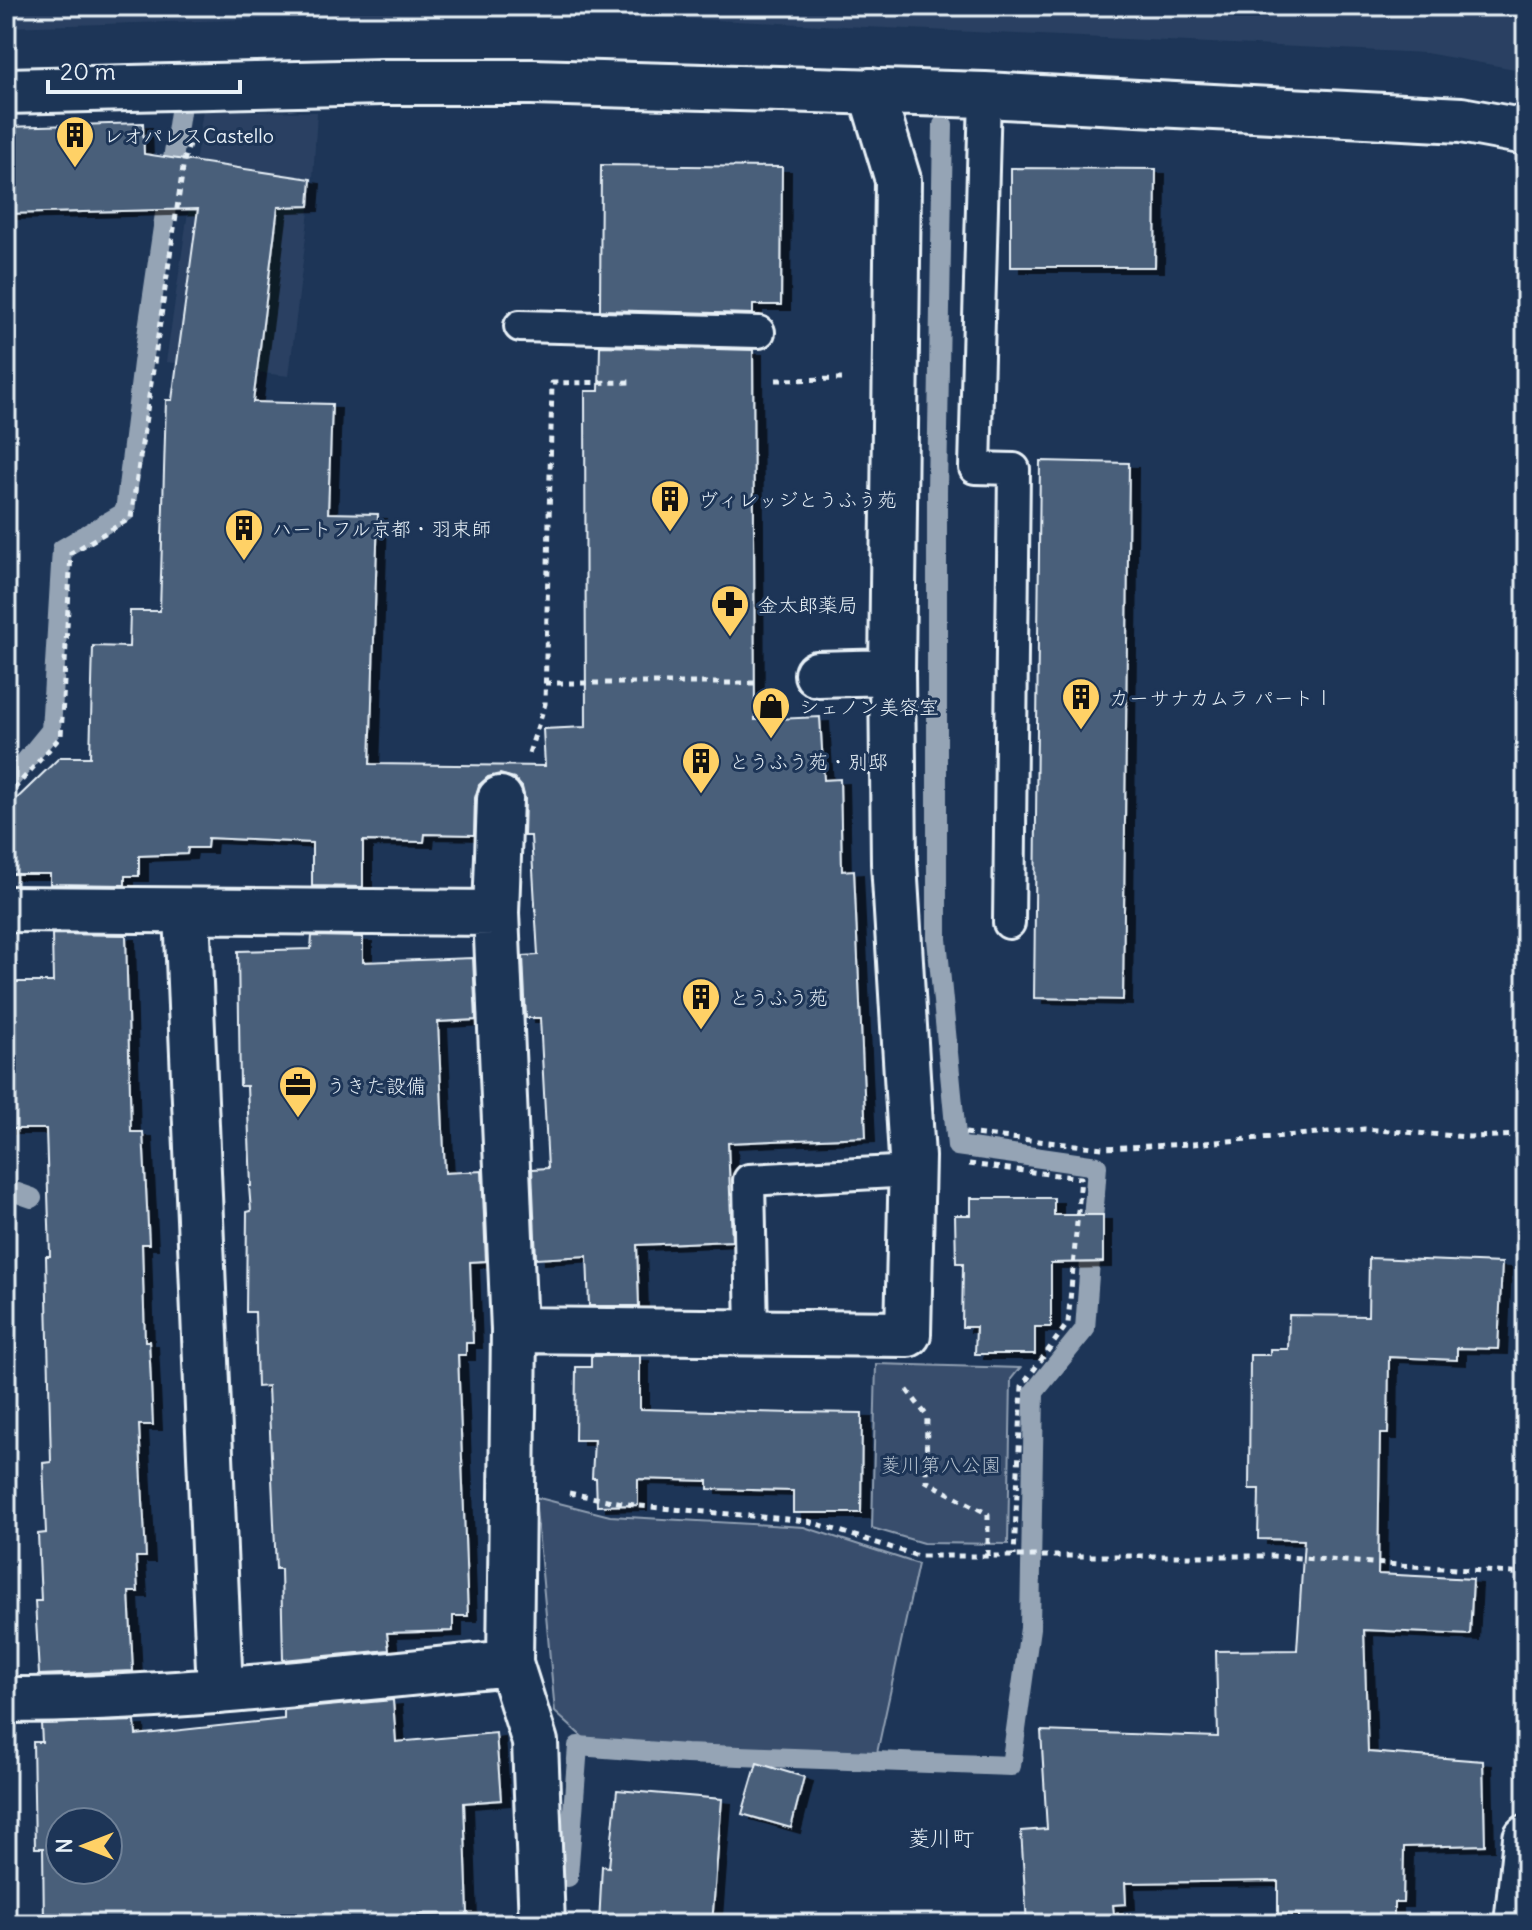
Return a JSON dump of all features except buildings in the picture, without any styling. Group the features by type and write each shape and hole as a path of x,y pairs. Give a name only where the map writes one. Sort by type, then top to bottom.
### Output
{"street":[{"path":"6,91 412,82 871,91 1461,120 1526,132"},
{"path":"514,1330 908,1334 912,1164 894,863 892,672 898,180 871,91"},
{"path":"817,674 892,672"},
{"path":"500,799 496,913 514,1330 510,1663 535,1742 542,1924"},
{"path":"6,909 496,913"},
{"path":"187,912 220,1691"},
{"path":"6,1700 220,1691 510,1663"},
{"path":"1517,1924 1526,1838"}],"lane":[{"path":"985,95 975,468 1014,469 1009,923"},
{"path":"520,326 759,332"},
{"path":"752,1332 749,1180 912,1164"}],"path":[{"path":"6,798 61,736 71,553 131,518 184,161 205,87"},
{"path":"770,380 895,378"},
{"path":"525,763 545,704 552,383 646,382"},
{"path":"545,683 778,683 817,674"},
{"path":"966,1133 1103,1148 1193,1144 1364,1129 1469,1137 1526,1135"},
{"path":"912,1164 1081,1178 1068,1323 1022,1386 1017,1556"},
{"path":"908,1334 907,1392 927,1416 926,1481 988,1514 988,1556"},
{"path":"513,1483 639,1506 808,1521 918,1556 1273,1556 1526,1574"}],"shaded area":[{"path":"6,6 1526,6 1526,71 1426,53 523,11 6,27"},
{"path":"203,110 317,112 313,178 289,376 166,362"}],"green space":[{"name":"菱川第八公園","path":"876,1364 1020,1368 1011,1379 1008,1544 923,1543 872,1528"},
{"path":"535,1497 610,1516 804,1527 918,1564 877,1753 589,1743 555,1712"}],"waterway":[{"path":"6,785 51,730 62,549 125,512 143,363 180,112"},
{"path":"568,1877 578,1746 686,1754 1011,1766 1030,1628 1034,1392 1085,1329 1097,1166 957,1146 937,939 937,492 943,125"},
{"path":"6,1189 32,1198"}],"place":[{"name":"レオパレスCastello","path":"75,169"},
{"name":"ヴィレッジとうふう苑","path":"670,533"},
{"name":"ハートフル京都・羽束師","path":"244,562"},
{"name":"金太郎薬局","path":"730,638"},
{"name":"カーサナカムラ パートⅠ","path":"1081,731"},
{"name":"シェノン美容室","path":"771,740"},
{"name":"とうふう苑・別邸","path":"701,795"},
{"name":"とうふう苑","path":"701,1031"},
{"name":"うきた設備","path":"298,1119"}],"district":[{"name":"菱川町","path":"941,1838"}]}
